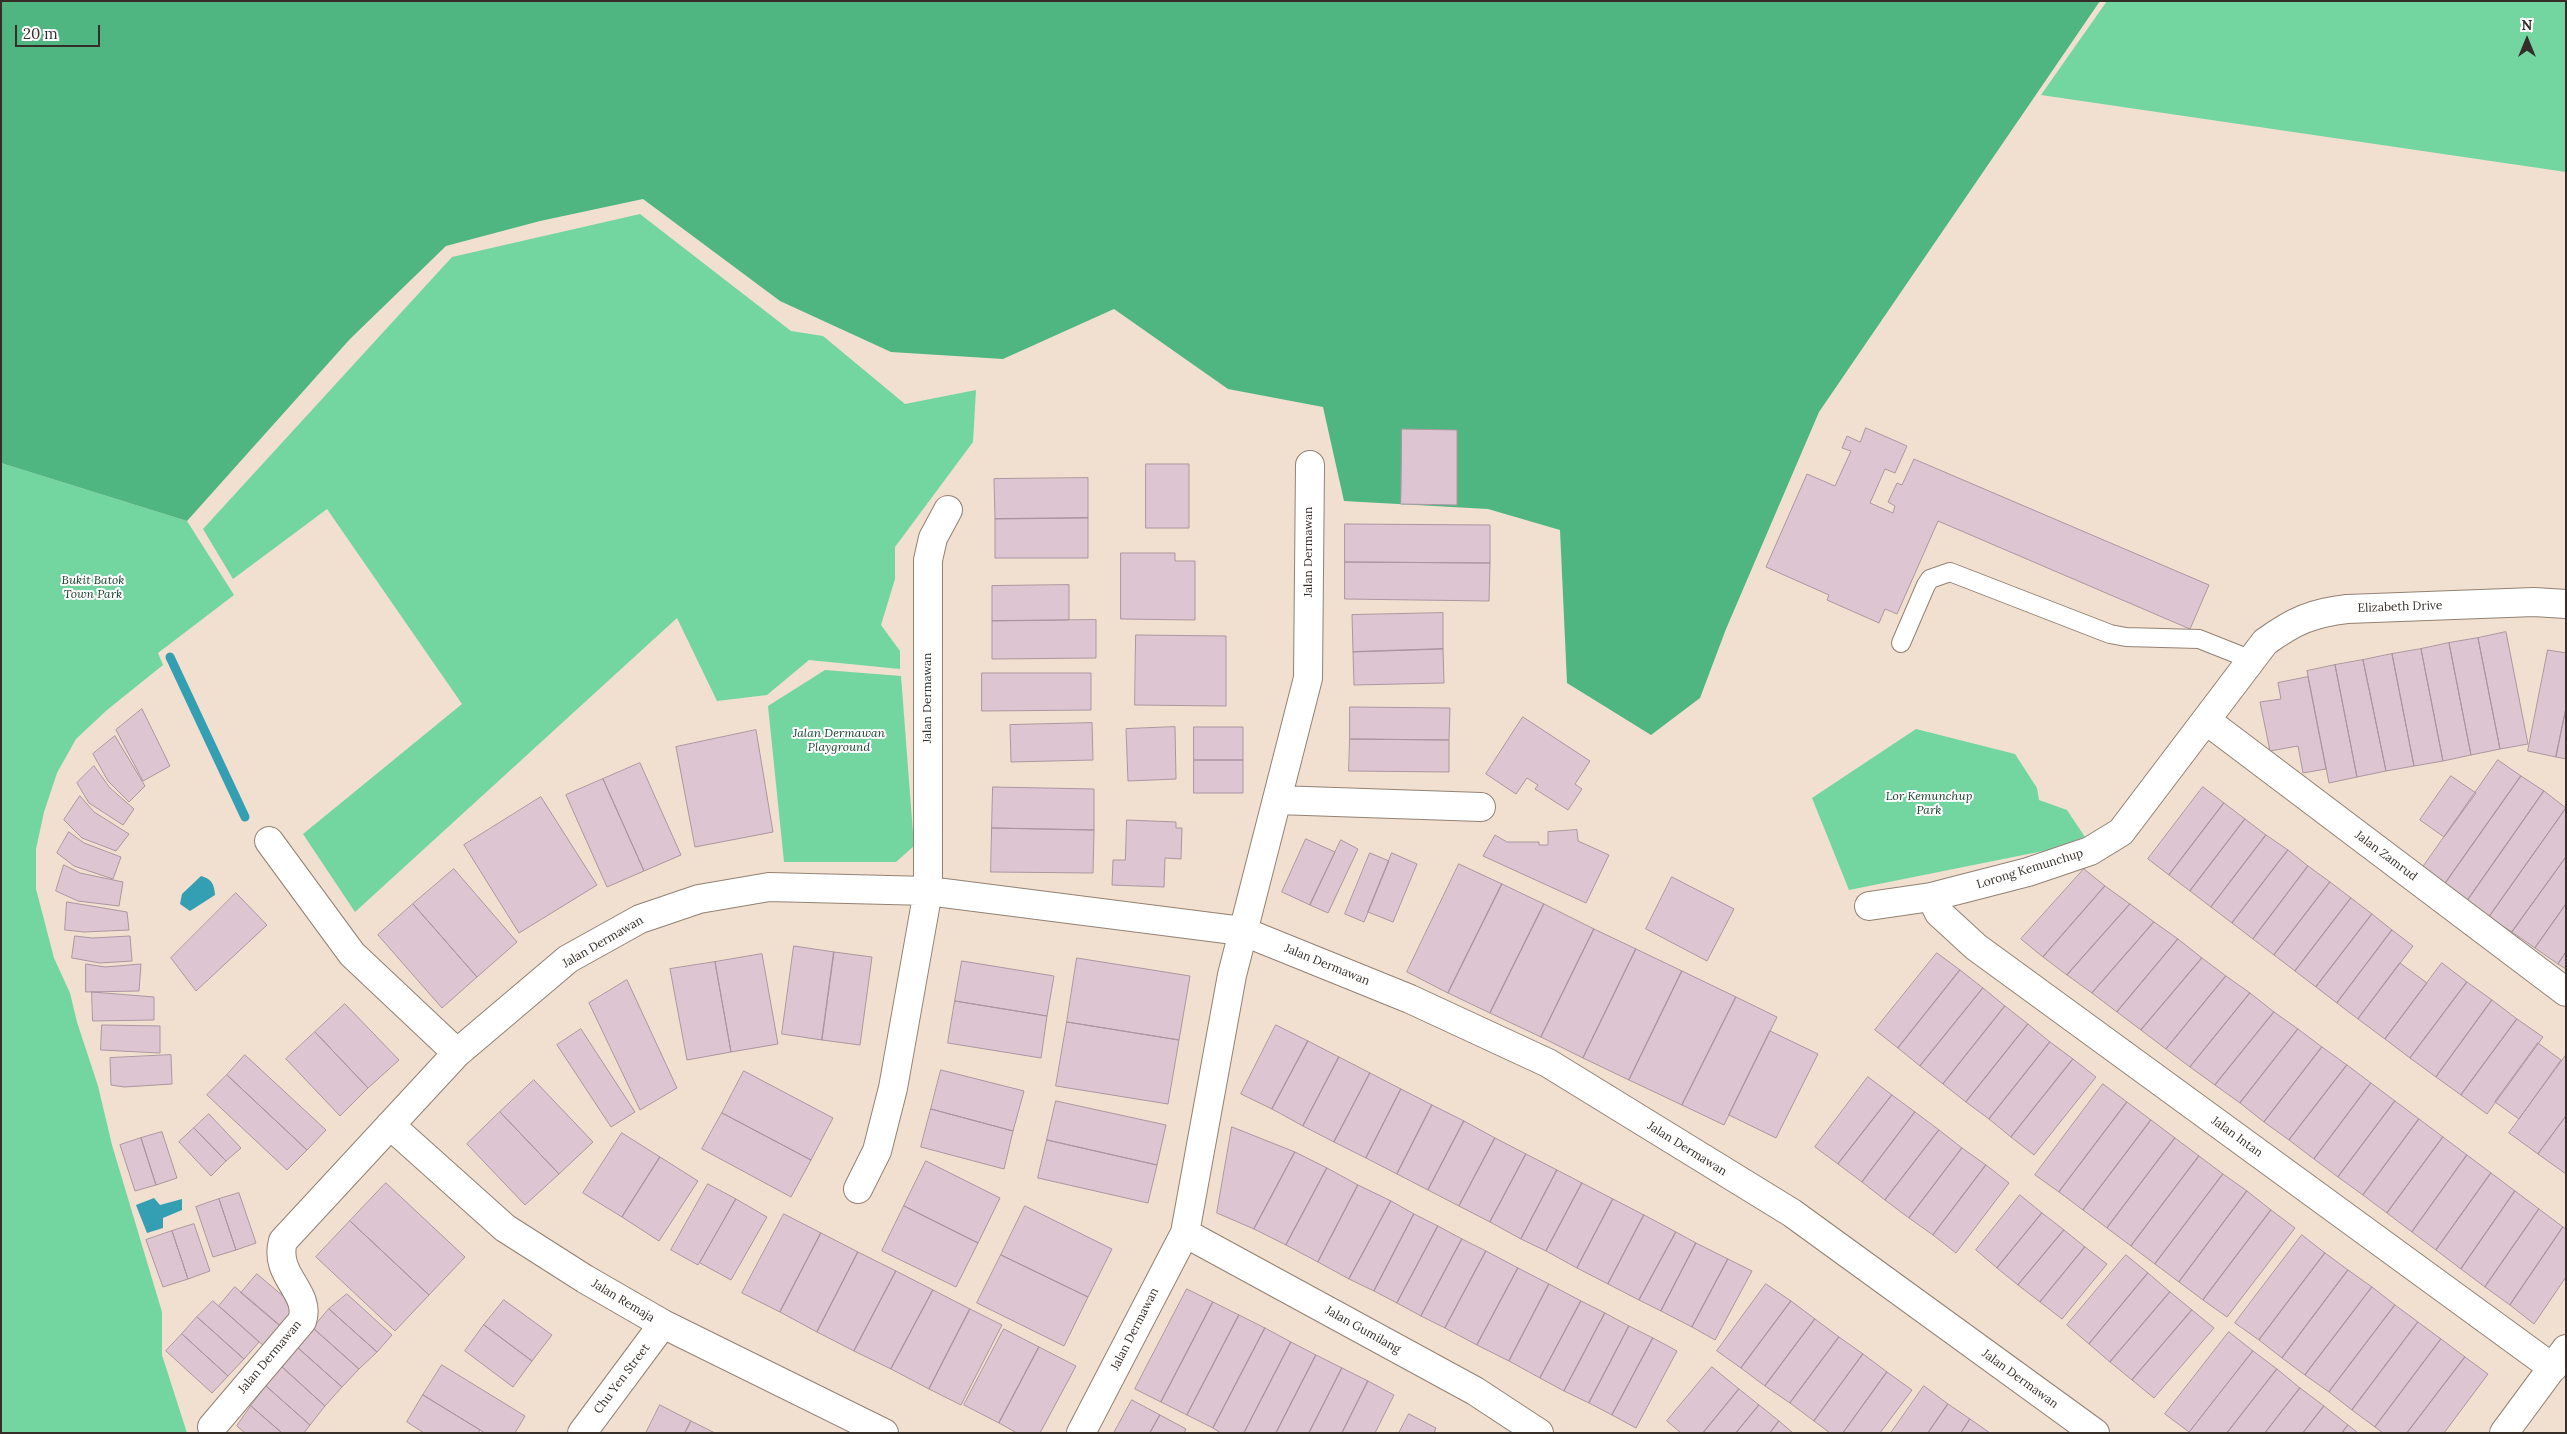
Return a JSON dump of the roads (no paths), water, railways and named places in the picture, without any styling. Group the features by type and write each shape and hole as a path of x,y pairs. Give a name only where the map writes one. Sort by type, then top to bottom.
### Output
{"street":[{"name":"Jalan Dermawan","path":"1082,1433 1185,1233 1242,931 1308,678 1310,465"},
{"name":"Jalan Dermawan","path":"858,1189 877,1151 893,1088 928,891 928,560 933,538 948,510"},
{"name":"Elizabeth Drive","path":"2252,660 2266,642 2290,624 2317,612 2346,609 2514,603 2566,604"},
{"name":"Lorong Kemunchup","path":"1869,906 1931,897 2028,872 2090,851 2121,832 2252,660"},
{"name":"Jalan Zamrud","path":"2206,721 2566,992"},
{"path":"1277,800 1481,807"},
{"path":"270,841 352,954 457,1053"},
{"name":"Jalan Dermawan","path":"212,1427 302,1321 305,1313 303,1302 282,1266 280,1252 283,1241 457,1053 568,959 640,919 699,899 769,887 928,891 1242,931 1410,999 1548,1063 1792,1212 2095,1433"},
{"name":"Jalan Intan","path":"1931,897 1939,913 1976,947 2559,1358"},
{"name":"Jalan Remaja","path":"390,1125 505,1228 663,1324 884,1433"},
{"name":"Jalan Gumilang","path":"1185,1233 1475,1391 1538,1433"},
{"name":"Chu Yen Street","path":"582,1433 663,1324"},
{"path":"2504,1433 2559,1358"}],"lane":[{"path":"1901,643 1930,579 1950,572 2110,634 2126,637 2199,639 2252,660"}],"water":[{"path":"201,876 212,883 215,895 190,911 180,904 182,894"},
{"path":"154,1198 160,1205 182,1199 182,1210 163,1218 163,1228 147,1233 136,1205"}],"waterway":[{"path":"170,657 245,817"}],"park label":[{"name":"Bukit Batok Town Park","path":"93,588"},
{"name":"Jalan Dermawan Playground","path":"839,741"},
{"name":"Lor Kemunchup Park","path":"1929,804"}]}
